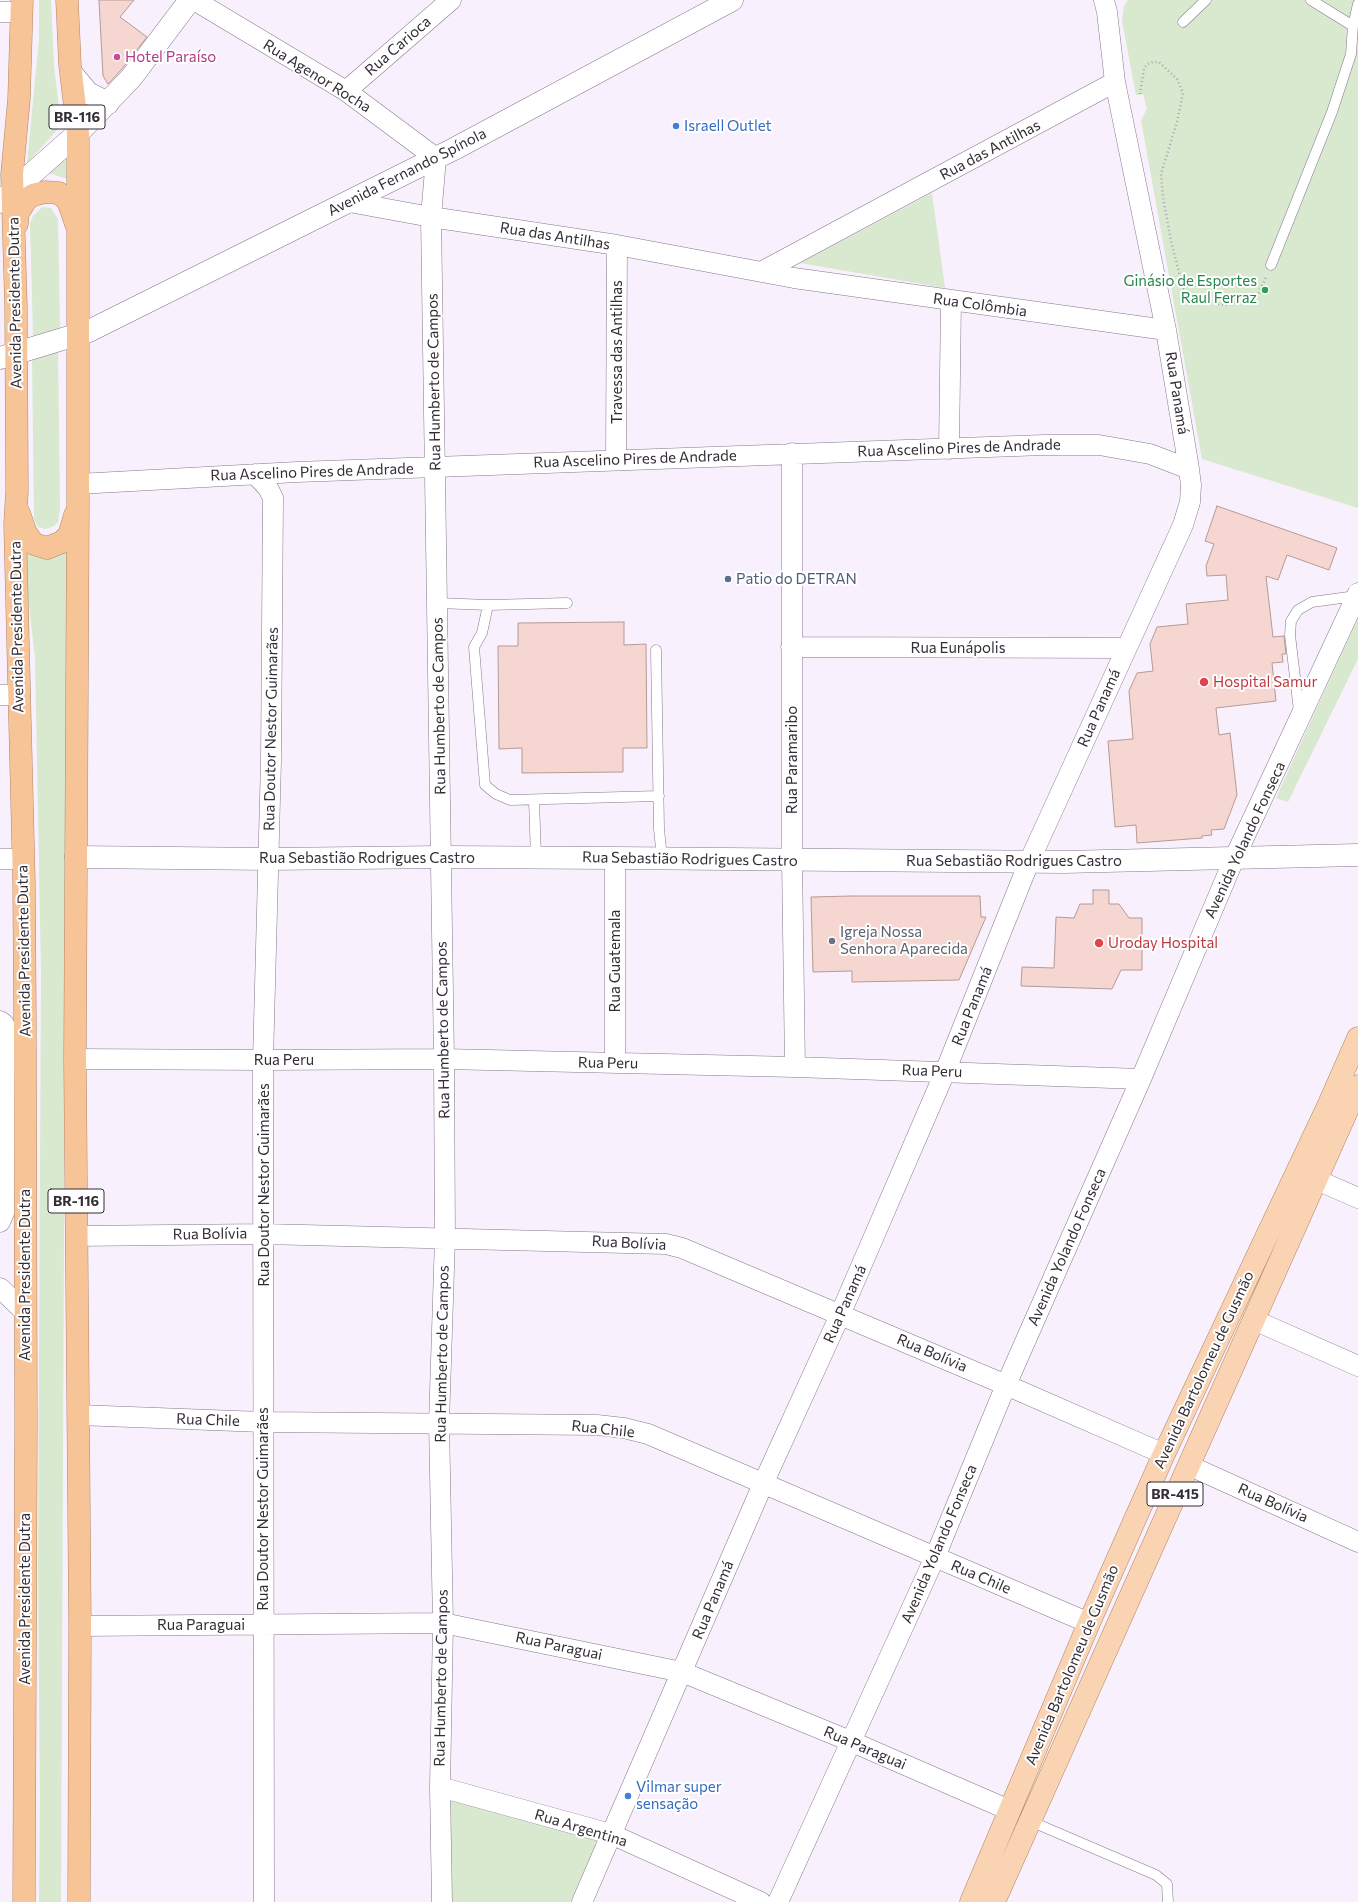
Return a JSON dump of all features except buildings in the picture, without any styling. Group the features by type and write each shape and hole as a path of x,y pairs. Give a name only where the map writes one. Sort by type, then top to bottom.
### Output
{"highway":[{"name":"BR-116","path":"67,0 68,36 78,133 79,234"},
{"name":"Avenida Presidente Dutra","path":"22,6 19,99 12,174 6,197 15,236 8,355 17,491 10,695 23,859 25,1312 24,1902"},
{"path":"15,236 18,212 26,200 33,195 45,192 59,193 68,201 79,234 77,334 78,492 73,526 69,535 62,542 47,548 34,544 26,533 20,518 17,491"},
{"name":"BR-116","path":"78,492 75,1059 80,1626 79,1902"}],"main road":[{"name":"Avenida Bartolomeu de Gusmão","path":"971,1902 1089,1623 1164,1454 1329,1104 1358,1038"},
{"name":"Avenida Bartolomeu de Gusmão","path":"994,1902 1358,1086"}],"street":[{"path":"6,197 78,133 108,103 131,78 190,0"},
{"name":"Rua Agenor Rocha","path":"194,0 346,91 436,158"},
{"name":"Rua Carioca","path":"346,91 451,0"},
{"name":"Avenida Fernando Spínola","path":"8,355 89,331 436,158 732,0"},
{"path":"1108,4 1115,82"},
{"path":"0,12 22,6"},
{"path":"72,74 88,93 108,103"},
{"name":"Rua das Antilhas","path":"761,272 1115,82"},
{"name":"Rua Panamá","path":"582,1902 763,1484 840,1315 945,1072 1029,862 1183,525 1190,502 1191,485 1189,469 1166,330 1115,82"},
{"name":"Rua Humberto de Campos","path":"436,158 431,217 438,604 445,1238 439,1423 443,1623 440,1787 442,1902"},
{"name":"Rua das Antilhas","path":"349,202 431,217 617,245 794,278"},
{"name":"Travessa das Antilhas","path":"616,459 617,245"},
{"path":"791,256 794,278"},
{"name":"Rua Colômbia","path":"794,278 1166,330"},
{"path":"949,449 951,301"},
{"name":"Rua Ascelino Pires de Andrade","path":"78,492 255,474 436,468 616,459 1044,445 1099,445 1150,454 1189,469"},
{"name":"Rua Paramaribo","path":"792,453 792,860 795,1067"},
{"name":"Rua Doutor Nestor Guimarães","path":"255,474 263,481 273,498 270,859 263,1060 263,1234 265,1311 263,1422 264,1902"},
{"name":"Avenida Yolando Fonseca","path":"778,1902 935,1557 1006,1385 1141,1078 1234,859 1357,594"},
{"name":"Rua Eunápolis","path":"791,647 1126,648"},
{"name":"Rua Sebastião Rodrigues Castro","path":"76,857 270,859 441,857 662,858 1029,862 1234,859 1358,855"},
{"name":"Rua Sebastião Rodrigues Castro","path":"1305,857 1358,871"},
{"name":"Rua Guatemala","path":"615,858 615,1063"},
{"path":"0,859 23,859"},
{"path":"0,1222 4,1213 2,1023"},
{"name":"Rua Peru","path":"75,1059 444,1059 795,1067 1141,1078"},
{"path":"1317,1180 1358,1198"},
{"name":"Rua Bolívia","path":"76,1236 263,1234 647,1242 666,1244 682,1248 1006,1385 1164,1454"},
{"path":"0,1288 25,1312"},
{"path":"1254,1320 1358,1366"},
{"name":"Rua Chile","path":"78,1415 263,1422 597,1425 624,1428 648,1434 1089,1623"},
{"name":"Rua Bolívia","path":"1188,1465 1358,1542"},
{"name":"Rua Paraguai","path":"80,1626 443,1623 682,1672 850,1741 1009,1810"},
{"name":"Rua Argentina","path":"440,1787 611,1834 761,1902"}],"lane":[{"path":"1183,22 1206,0"},
{"path":"1311,0 1353,26"},
{"path":"1271,265 1332,112 1351,54 1353,26 1358,4"},
{"path":"1300,719 1290,635 1291,621 1298,610 1312,602 1357,594"},
{"path":"438,604 488,605 567,603"},
{"path":"488,605 482,633 474,647 485,785 496,794 510,800 659,796"},
{"path":"656,650 659,796 662,858"},
{"path":"534,800 536,858"},
{"path":"1030,1821 1156,1875 1167,1884 1168,1902"}],"path":[{"path":"1140,94 1144,69 1147,64 1153,62 1159,62 1176,79 1183,93 1177,122 1161,174 1163,197 1177,273 1183,288 1194,299 1211,304 1226,305 1241,302 1257,297 1271,265"}],"green space":[{"path":"39,0 51,0 54,65 61,126 27,163 39,39"},
{"name":"Ginásio de Esportes Raul Ferraz","path":"1128,0 1358,0 1358,508 1202,459 1141,120 1147,109 1143,94 1136,95 1122,21 1124,6"},
{"path":"65,151 67,179 52,174 42,174"},
{"path":"932,193 945,288 800,263"},
{"path":"42,207 51,208 58,219 60,329 33,336 30,223 33,216"},
{"path":"58,349 60,509 58,522 54,526 45,529 38,527 34,519 32,355"},
{"path":"22,547 71,549 65,1015 61,1902 39,1902 40,1795 38,1568 41,972 35,657"},
{"path":"1358,617 1358,659 1288,802 1276,798"},
{"path":"451,1799 596,1839 595,1846 570,1902 448,1902 446,1805"}],"place":[{"name":"Hotel Paraíso","path":"117,57"},
{"name":"Israell Outlet","path":"676,126"},
{"name":"Ginásio de Esportes Raul Ferraz","path":"1265,290"},
{"name":"Patio do DETRAN","path":"728,579"},
{"name":"Hospital Samur","path":"1204,682"},
{"name":"Igreja Nossa Senhora Aparecida","path":"832,941"},
{"name":"Uroday Hospital","path":"1099,943"},
{"name":"Vilmar super sensação","path":"628,1796"}]}
